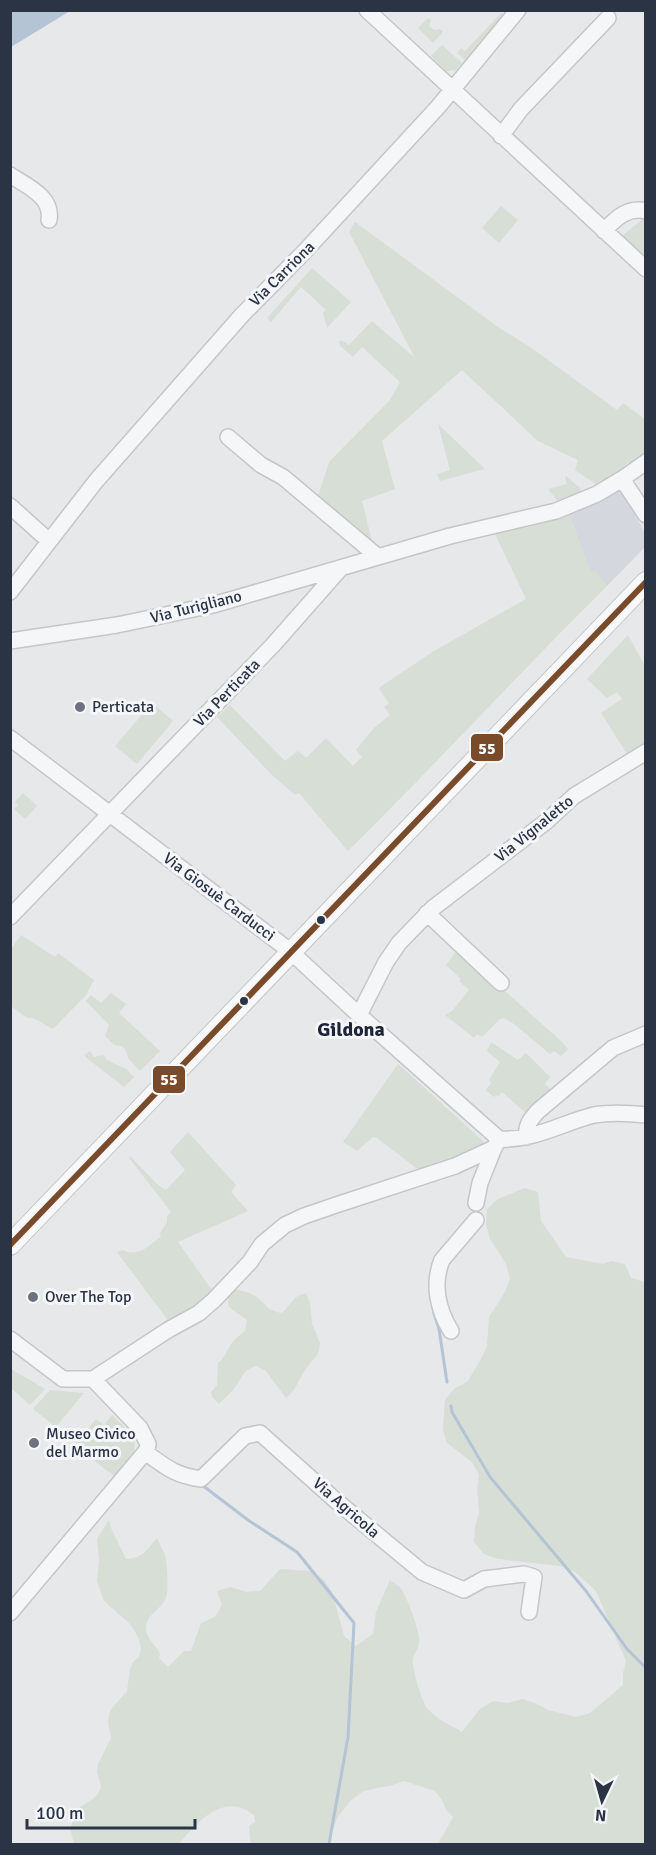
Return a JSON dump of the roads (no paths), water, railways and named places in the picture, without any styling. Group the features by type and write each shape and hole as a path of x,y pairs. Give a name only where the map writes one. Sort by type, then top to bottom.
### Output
{"main road":[{"path":"10,1245 645,582"}],"street":[{"path":"368,10 645,270"},
{"name":"Via Carriona","path":"10,592 96,481 242,315 306,250 452,91 518,10"},
{"path":"501,136 521,109 608,18"},
{"path":"10,176 46,200 50,212 49,220"},
{"path":"604,231 612,221 628,211 638,209 645,211"},
{"path":"228,437 261,465 283,477 377,556"},
{"name":"Via Turigliano","path":"10,641 117,626 213,605 340,569 377,556 556,511 597,494 645,462"},
{"path":"622,479 645,515"},
{"path":"10,506 49,541"},
{"name":"Via Perticata","path":"10,917 265,654 340,569"},
{"name":"Via Giosuè Carducci","path":"10,738 290,951 496,1143"},
{"name":"Via Vignaletto","path":"359,1015 386,962 399,943 427,913 547,821 574,796 645,752"},
{"path":"427,913 501,983"},
{"path":"527,1137 528,1124 546,1105 613,1048 645,1034"},
{"path":"10,1339 63,1379 93,1379 199,1313 250,1262 262,1244 285,1225 304,1216 455,1166 496,1143 527,1137 592,1116 619,1113 645,1115"},
{"path":"476,1203 480,1182 496,1143"},
{"path":"451,1331 443,1317 437,1292 439,1266 476,1220"},
{"name":"Via Agricola","path":"93,1379 140,1428 144,1445 166,1468 183,1476 201,1479 245,1436 260,1433 334,1499 422,1572 464,1590 484,1579 524,1575 534,1577 529,1612"},
{"path":"10,1613 144,1445"}],"water":[{"path":"11,10 70,10 70,11 11,47"}],"waterway":[{"path":"434,1313 439,1329 447,1382"},
{"path":"451,1406 452,1412 490,1477 586,1591 627,1649 646,1668"},
{"path":"202,1485 248,1520 297,1552 354,1623 348,1737 329,1844"}],"place":[{"name":"Perticata","path":"80,707"},
{"name":"Over The Top","path":"33,1297"},
{"name":"Museo Civico del Marmo","path":"34,1443"}],"district":[{"name":"Gildona","path":"351,1029"}]}
